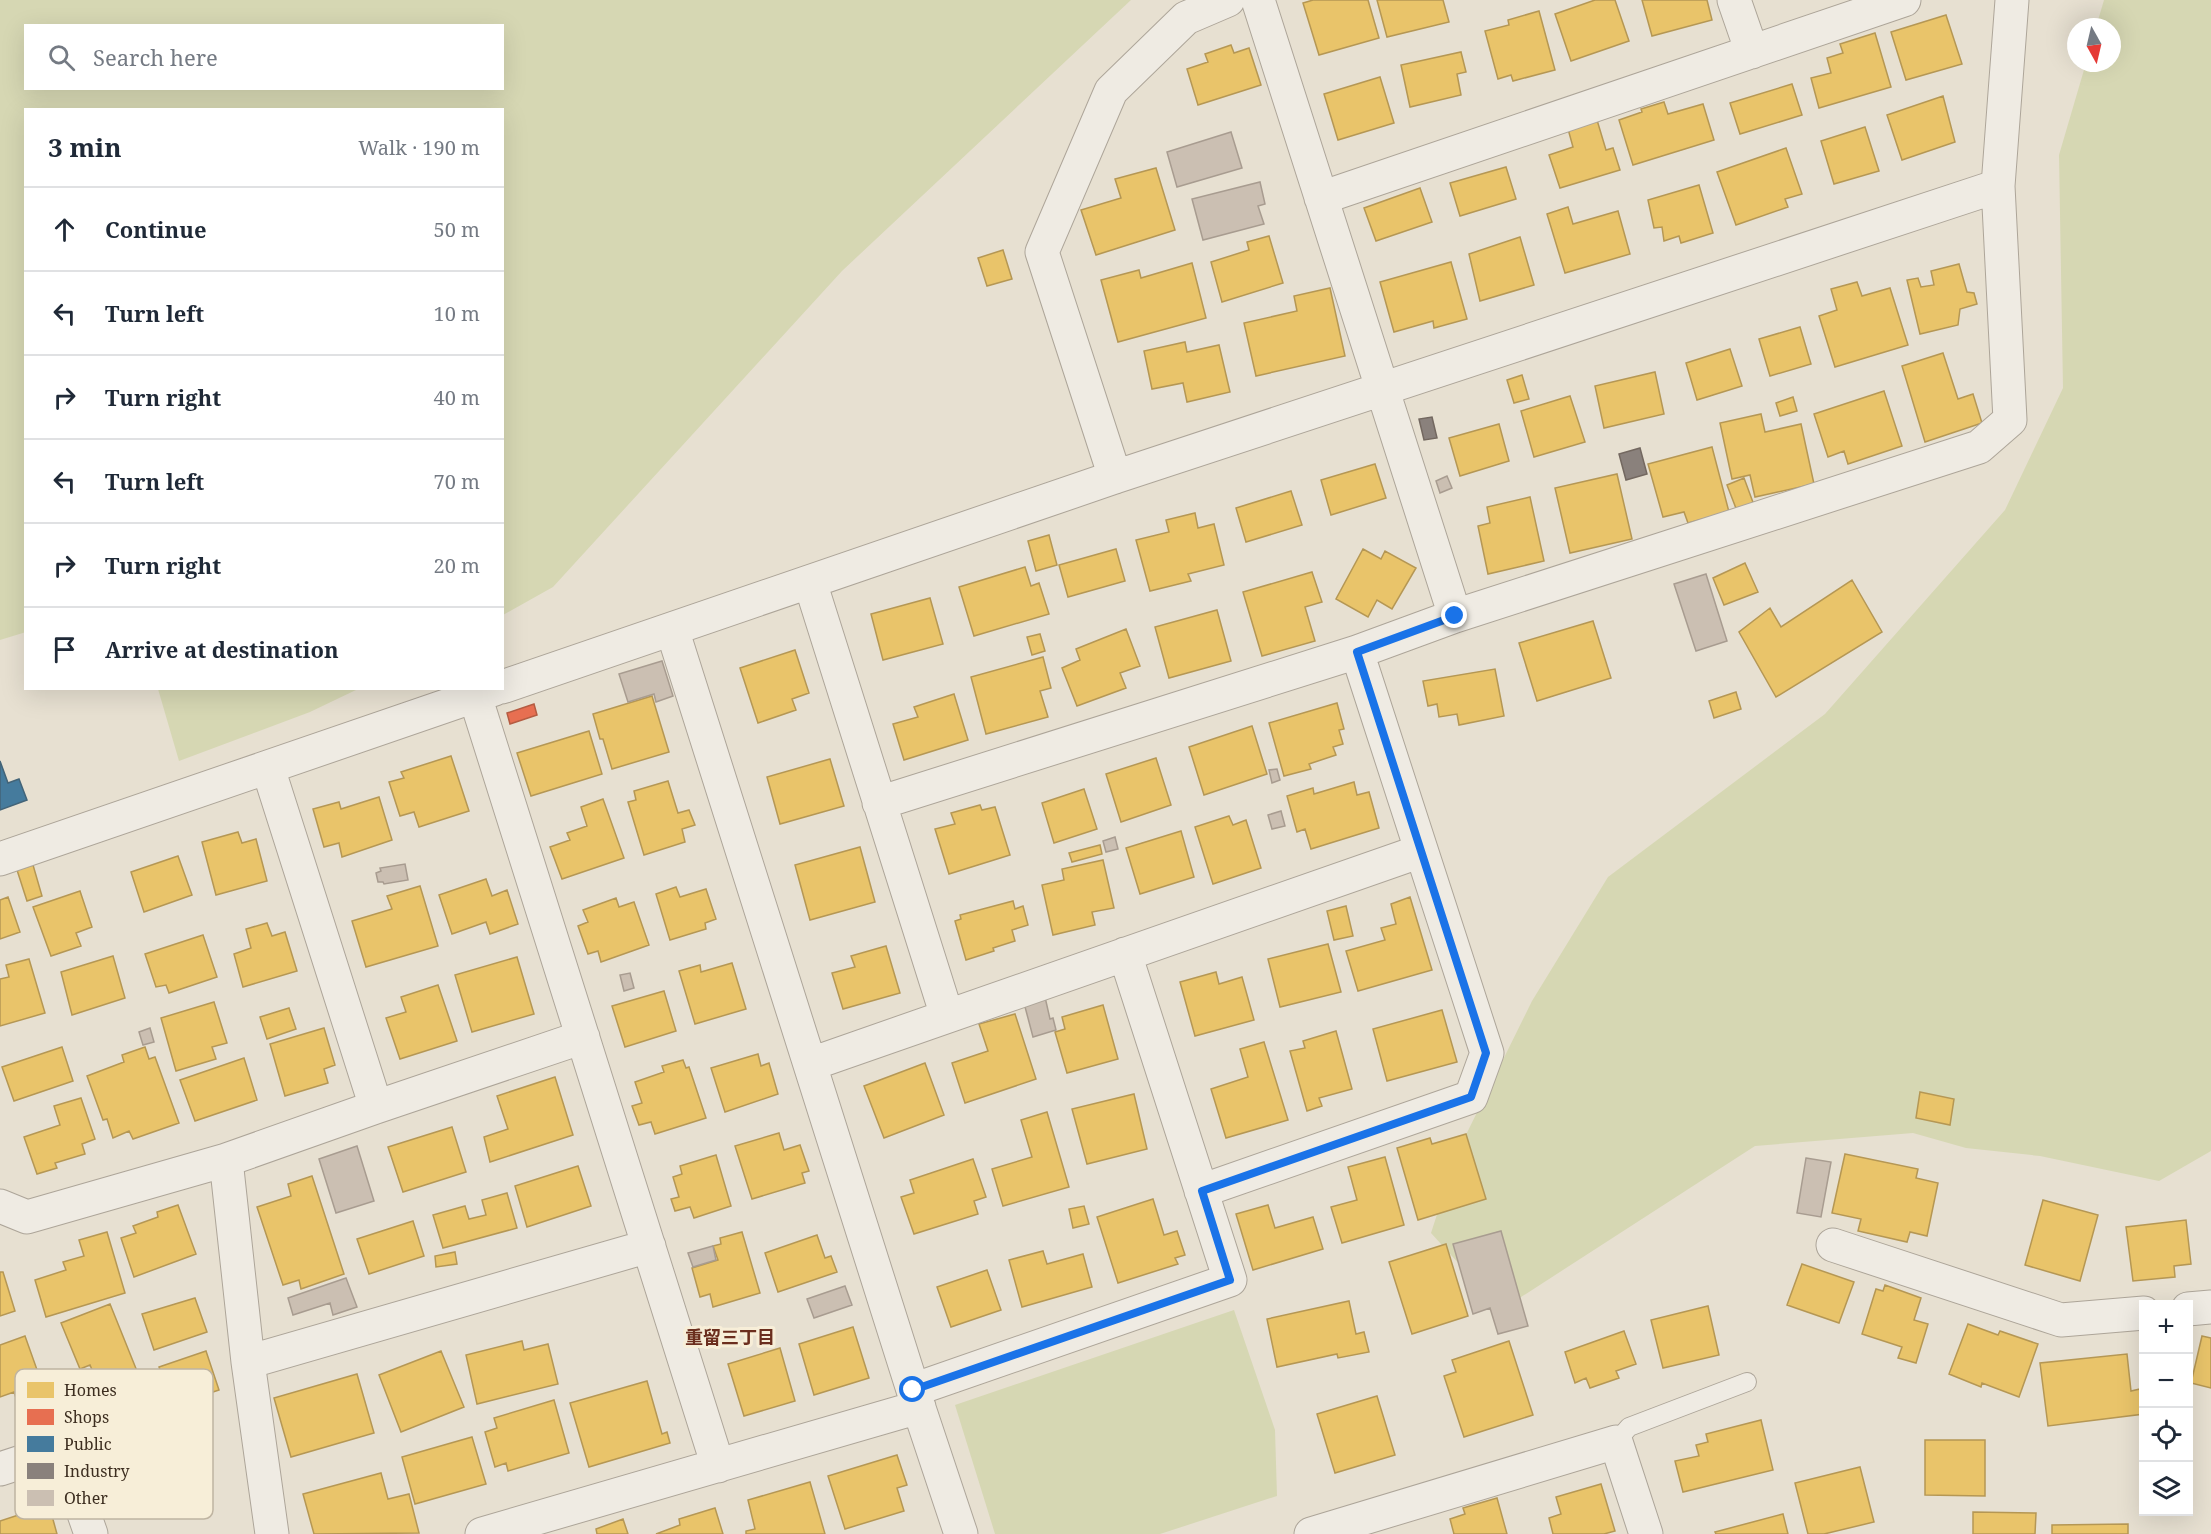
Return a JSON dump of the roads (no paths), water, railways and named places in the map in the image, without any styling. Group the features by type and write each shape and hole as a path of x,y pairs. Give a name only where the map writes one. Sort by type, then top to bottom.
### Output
{"street":[{"path":"1115,477 1042,252 1111,91 1186,18 1228,0"},
{"path":"1258,0 1455,616"},
{"path":"1734,0 1752,52"},
{"path":"879,803 1357,652 1455,616 1979,447 2010,420 1998,186 2012,0"},
{"path":"1321,198 1896,1"},
{"path":"504,686 1115,477 1998,186"},
{"path":"810,582 947,1017"},
{"path":"672,629 961,1534"},
{"path":"1202,1191 1471,1097 1486,1053 1357,652"},
{"path":"0,860 492,690 583,1037 718,1466"},
{"path":"268,768 376,1107"},
{"path":"811,1064 1421,851"},
{"path":"482,1534 718,1466 916,1399 1230,1280 1125,954"},
{"path":"0,1206 27,1217 226,1160 583,1037"},
{"path":"226,1160 248,1362 272,1534"},
{"path":"1833,1245 2061,1320 2139,1313"},
{"path":"248,1362 649,1246"},
{"path":"2193,1309 2211,1307"},
{"path":"1311,1534 1616,1442 1646,1534"},
{"path":"0,1468 15,1463"},
{"path":"86,1519 91,1534"}],"lane":[{"path":"1616,1442 1629,1427 1747,1382"}],"district":[{"name":"重留三丁目","path":"730,1337"}]}
